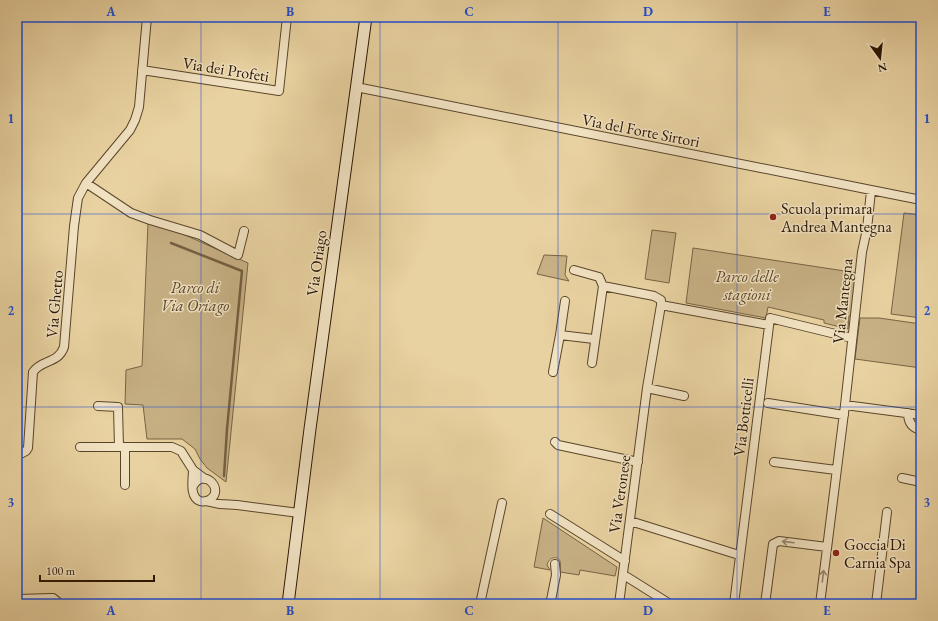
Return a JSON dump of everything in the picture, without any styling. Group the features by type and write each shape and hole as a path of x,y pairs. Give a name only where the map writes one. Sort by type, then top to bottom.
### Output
{"street":[{"name":"Via Ghetto","path":"17,456 26,451 28,448 33,372 37,367 57,358 64,347 78,198 86,183 133,125 139,107 147,17"},
{"name":"Via dei Profeti","path":"142,70 279,91 287,17"},
{"name":"Via Oriago","path":"288,604 366,17"},
{"name":"Via del Forte Sirtori","path":"356,87 921,200"},
{"path":"86,183 131,213 200,235 238,255 244,231"},
{"name":"Via Mantegna","path":"820,604 844,414 863,244 867,229 871,191"},
{"path":"574,270 599,277 603,286 594,339 592,363"},
{"path":"603,286 654,296 661,300 661,304 769,325 770,318 852,338"},
{"path":"553,372 565,301"},
{"name":"Via Veronese","path":"620,604 647,388 661,304"},
{"name":"Via Botticelli","path":"734,604 769,325"},
{"path":"560,335 594,339"},
{"path":"647,388 684,396"},
{"path":"768,402 844,414"},
{"path":"845,405 921,415"},
{"path":"98,406 118,407 125,485"},
{"path":"908,413 908,418 911,424 917,429 921,430"},
{"path":"554,442 558,445 638,462"},
{"path":"80,447 164,446 175,448 181,451 193,470 205,479 212,482 222,498 237,505"},
{"path":"774,462 836,470"},
{"path":"193,470 192,490 194,497 200,501 299,513"},
{"path":"902,478 921,482"},
{"path":"193,486 198,480 205,479"},
{"path":"206,501 212,498 215,488"},
{"path":"480,604 502,503"},
{"path":"876,604 887,512"},
{"path":"550,514 625,561"},
{"path":"630,521 739,555"},
{"path":"765,604 773,544 779,541 827,547"},
{"path":"552,604 551,600 556,575 555,564"},
{"path":"623,576 670,604"},
{"path":"17,599 53,598 58,602 58,604"}],"green space":[{"path":"904,213 921,215 921,318 891,314"},
{"name":"Parco di Via Oriago","path":"148,223 167,227 248,263 226,482 207,468 195,449 182,439 147,439 143,405 125,404 126,370 142,366"},
{"path":"652,230 676,233 669,283 645,279"},
{"name":"Parco delle stagioni","path":"693,248 858,273 853,316 849,316 848,329 824,323 824,320 768,307 766,318 686,303"},
{"path":"544,255 567,256 565,275 569,281 537,274"},
{"path":"860,318 879,318 921,324 921,368 855,359"},
{"path":"543,518 617,567 615,576 580,570 579,575 560,572 560,561 556,558 552,558 547,565 550,570 534,567"}],"waterway":[{"path":"171,243 242,271 224,476"}],"place":[{"name":"Scuola primara Andrea Mantegna","path":"773,217"},
{"name":"Goccia Di Carnia Spa","path":"836,553"}]}
